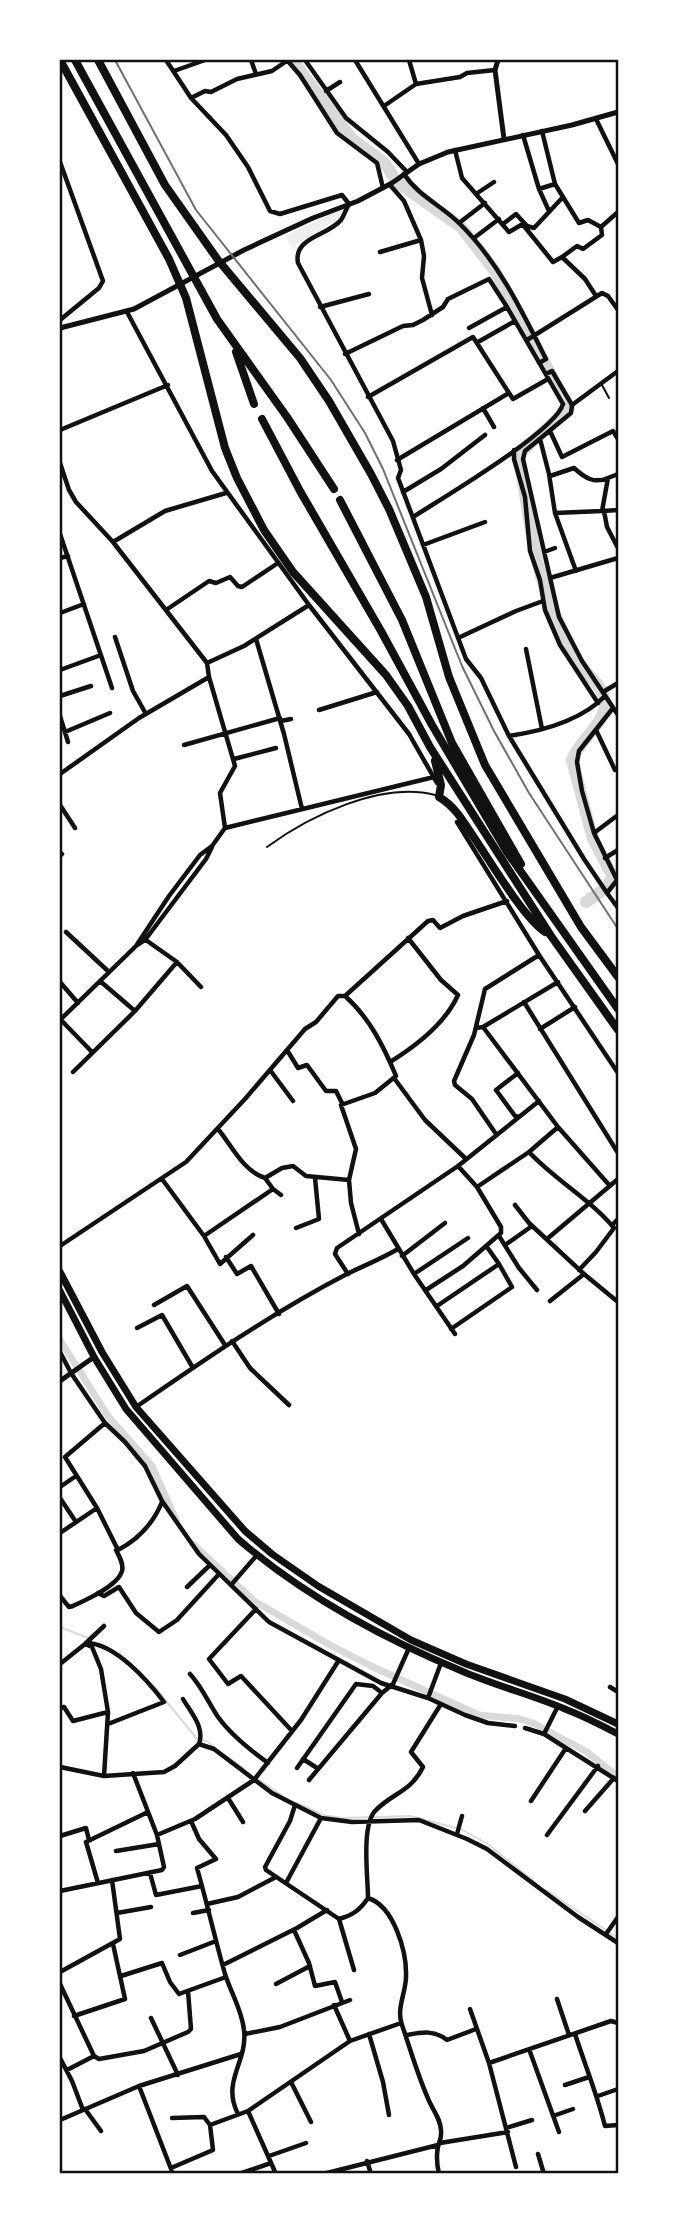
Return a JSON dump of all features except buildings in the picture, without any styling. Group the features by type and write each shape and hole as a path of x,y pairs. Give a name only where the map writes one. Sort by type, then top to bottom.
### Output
{"highway":[{"path":"60,60 169,259 186,298 225,447 237,478 264,530 299,579 386,675 408,706 430,747 551,936 618,1030"},
{"path":"75,60 195,280 233,342 334,489"},
{"path":"98,60 165,185 218,260 300,358 329,401 371,474 389,509 426,597 449,677 485,765 582,927 618,977"},
{"path":"233,342 254,404"},
{"path":"262,419 300,491 507,852 618,1009"},
{"path":"340,500 402,620 452,743 553,918"},
{"path":"430,747 441,785 439,797 457,811 538,928 551,936"},
{"path":"60,1272 102,1352 136,1407 238,1539 257,1555 305,1588 409,1648 474,1676 618,1724"},
{"path":"60,1291 94,1357 127,1409 185,1472 272,1554 318,1586 411,1640 477,1668 565,1699 618,1734"},
{"path":"474,1676 477,1668"}],"street":[{"path":"166,60 191,98 226,135 270,211 280,214 342,195 349,204"},
{"path":"174,71 205,60"},
{"path":"251,60 256,74"},
{"path":"191,98 256,74 272,71 288,60 337,133 377,163 388,185 404,201 421,240 424,256 422,278 432,315"},
{"path":"305,60 346,118 388,152 417,191 460,223 474,238 519,306 531,338 571,413 413,517"},
{"path":"355,60 419,164"},
{"path":"409,60 416,84"},
{"path":"498,60 495,70 504,139"},
{"path":"384,106 416,84 495,70"},
{"path":"327,91 340,82"},
{"path":"60,328 127,312 244,250 349,204 388,185 419,164 455,150 618,112"},
{"path":"596,119 618,164"},
{"path":"542,131 555,184 562,197 579,223 588,220 601,227"},
{"path":"523,135 539,189 549,211"},
{"path":"455,150 463,178 476,194 511,233 522,225 553,262 578,246 583,249 602,235 601,227"},
{"path":"60,162 103,281 99,288 60,320"},
{"path":"476,194 494,183"},
{"path":"539,189 555,184"},
{"path":"474,238 516,214 531,228 537,226 562,197"},
{"path":"460,223 485,203"},
{"path":"349,204 341,220 307,241 297,255 298,263 393,441 401,470 398,478 466,659 475,668 509,736 618,908"},
{"path":"601,227 618,212"},
{"path":"380,252 421,240"},
{"path":"562,257 585,279 596,296"},
{"path":"345,354 403,326 413,325 443,307 448,299 499,273"},
{"path":"490,278 515,321 531,338 543,361"},
{"path":"531,338 602,293 606,294 618,310"},
{"path":"320,307 369,294"},
{"path":"468,328 519,306"},
{"path":"127,312 226,493 409,734 437,783"},
{"path":"477,340 515,321"},
{"path":"368,397 471,337 477,340 513,399 549,374"},
{"path":"618,371 567,405 550,431 526,451 523,459 550,578 543,601 560,645 618,715"},
{"path":"549,374 567,405"},
{"path":"60,430 168,385"},
{"path":"397,460 509,393"},
{"path":"483,408 494,427"},
{"path":"550,431 562,457 613,432 618,439"},
{"path":"403,492 440,469 485,435"},
{"path":"540,439 550,477 555,513 576,572"},
{"path":"514,450 525,498 530,551 562,624 602,698"},
{"path":"60,463 76,502 113,542 207,663 234,759 234,771 220,793 225,828"},
{"path":"550,477 574,468 590,480 602,481 618,474"},
{"path":"608,478 603,511 607,527 618,548"},
{"path":"113,542 165,511 226,493"},
{"path":"555,513 618,510"},
{"path":"423,545 485,522"},
{"path":"60,534 112,688"},
{"path":"544,552 555,548"},
{"path":"60,558 68,556"},
{"path":"550,578 618,558"},
{"path":"166,610 209,581 216,583 230,576 242,587 278,563"},
{"path":"458,638 543,601"},
{"path":"60,613 84,604"},
{"path":"207,663 230,654 309,605"},
{"path":"115,636 134,691 146,714"},
{"path":"256,639 302,809"},
{"path":"526,649 542,729"},
{"path":"60,670 102,655"},
{"path":"60,774 146,714 209,677"},
{"path":"509,736 561,722 602,698 618,682"},
{"path":"60,696 92,686"},
{"path":"319,710 377,692"},
{"path":"607,893 618,879 594,833 577,762 579,751 613,708"},
{"path":"65,732 110,713"},
{"path":"60,716 68,742"},
{"path":"184,745 291,719"},
{"path":"596,730 615,770"},
{"path":"234,759 276,748"},
{"path":"92,1052 60,1020 143,938 200,855 212,846 225,828 434,777"},
{"path":"60,805 75,828"},
{"path":"594,833 618,816"},
{"path":"457,822 539,954 618,1073"},
{"path":"605,858 618,850"},
{"path":"60,1246 186,1163 338,996 345,996 430,920 439,928 463,916 507,901"},
{"path":"66,932 109,972"},
{"path":"143,938 177,962 201,987"},
{"path":"390,1062 411,1049 437,1024 458,995 441,981 408,938"},
{"path":"496,1134 472,1099 455,1085 454,1081 476,1028 485,989 539,954"},
{"path":"73,1072 135,1011 177,962"},
{"path":"100,981 135,1011"},
{"path":"60,982 78,1003"},
{"path":"476,1028 484,1027 558,982"},
{"path":"342,1103 369,1097 396,1076 365,1018 345,996"},
{"path":"524,1002 618,1153"},
{"path":"540,1029 575,1007"},
{"path":"484,1027 558,1127 610,1186"},
{"path":"287,1051 298,1068 307,1065 326,1091 336,1091 342,1103 341,1108 356,1149 349,1180 351,1203 359,1234"},
{"path":"270,1070 293,1101"},
{"path":"518,1073 496,1090 514,1116 520,1116"},
{"path":"394,1079 425,1120 465,1158"},
{"path":"348,1274 335,1251 458,1166 539,1101"},
{"path":"477,1187 529,1152 558,1127"},
{"path":"218,1129 251,1172 265,1178 281,1195"},
{"path":"529,1152 547,1171 590,1203 614,1228 582,1272 550,1301"},
{"path":"265,1178 282,1168 293,1166 306,1176 349,1180"},
{"path":"426,1290 499,1236 501,1227 477,1187 458,1166"},
{"path":"296,1228 319,1219 316,1178"},
{"path":"162,1179 204,1236 218,1263 221,1264 253,1236"},
{"path":"547,1239 618,1179"},
{"path":"204,1236 273,1189"},
{"path":"515,1205 532,1226 618,1302"},
{"path":"382,1219 398,1249 453,1331 512,1287 487,1247"},
{"path":"612,1225 618,1219"},
{"path":"402,1255 445,1223"},
{"path":"505,1245 532,1226"},
{"path":"499,1236 537,1290"},
{"path":"414,1274 468,1238"},
{"path":"136,1407 225,1345 348,1274 398,1249"},
{"path":"226,1257 237,1274 251,1266 279,1314"},
{"path":"437,1306 499,1264"},
{"path":"154,1305 187,1286 225,1345"},
{"path":"136,1328 162,1315 193,1368"},
{"path":"232,1341 250,1368 289,1405"},
{"path":"60,1352 105,1423 138,1456 162,1501 191,1544 219,1574 279,1628 339,1661 393,1685 488,1723 515,1726"},
{"path":"60,1381 94,1357"},
{"path":"65,1455 105,1423"},
{"path":"60,1597 69,1607 98,1593 117,1580 123,1564 105,1520 61,1449"},
{"path":"60,1487 76,1476"},
{"path":"60,1498 76,1522"},
{"path":"116,1550 134,1541 148,1527 162,1501"},
{"path":"60,1533 97,1508"},
{"path":"231,1584 257,1555"},
{"path":"187,1587 210,1565"},
{"path":"98,1593 104,1596 121,1588 136,1613 159,1632 177,1620 219,1574"},
{"path":"256,1609 209,1659 228,1684 241,1676 292,1731"},
{"path":"60,1664 104,1626"},
{"path":"86,1643 100,1646 124,1660 164,1702 108,1724"},
{"path":"86,1643 92,1647 99,1661 108,1712 104,1776"},
{"path":"309,1780 382,1693 393,1685 409,1648"},
{"path":"156,1835 191,1821 253,1781 292,1731 339,1661"},
{"path":"428,1698 441,1662"},
{"path":"190,1674 219,1718 268,1763"},
{"path":"297,1768 356,1684 373,1686 382,1693"},
{"path":"610,1688 618,1692"},
{"path":"183,1699 196,1720 200,1741 253,1781 295,1806 321,1818 419,1820 458,1831 487,1849 578,1917 607,1932 618,1943"},
{"path":"339,1919 352,1916 368,1898 367,1842 371,1819 415,1782 423,1767 411,1752 441,1704"},
{"path":"544,1734 558,1706"},
{"path":"60,1708 64,1707 73,1721 108,1712"},
{"path":"525,1728 544,1734 598,1766 616,1780 585,1811"},
{"path":"60,1768 104,1776 170,1770 200,1741"},
{"path":"531,1801 566,1748"},
{"path":"303,1759 317,1768"},
{"path":"547,1835 598,1766"},
{"path":"60,1891 159,1871 164,1867 159,1844 133,1773"},
{"path":"228,1798 243,1822"},
{"path":"295,1806 290,1821 265,1867 339,1919 354,1970"},
{"path":"89,1840 148,1812"},
{"path":"458,1831 462,1816"},
{"path":"286,1883 321,1818"},
{"path":"191,1821 200,1839 216,1859 197,1867 226,1977 237,2003 245,2034 231,2098 239,2114"},
{"path":"60,1836 86,1828 89,1840 87,1844 94,1861 98,1883"},
{"path":"116,1851 159,1844"},
{"path":"150,1873 156,1895 202,1886"},
{"path":"193,1913 238,1897 276,1877"},
{"path":"60,1972 120,1939 112,1880"},
{"path":"368,1898 377,1901 383,1908 403,1945 407,1978 401,2002 401,2022 417,2071 442,2132 437,2173"},
{"path":"117,1913 151,1907"},
{"path":"223,1965 294,1930 327,1910"},
{"path":"607,1932 618,1917"},
{"path":"294,1930 310,1966 315,1986 335,1982 342,2002"},
{"path":"180,1955 216,1941"},
{"path":"74,2016 125,1999 113,1944"},
{"path":"121,1976 162,1963 178,1993 226,1977"},
{"path":"276,1984 310,1966"},
{"path":"60,1984 94,2056 99,2059 126,2056 190,2031 188,1991"},
{"path":"557,1998 598,2096 605,2126 618,2125"},
{"path":"245,2034 280,2027 350,2000"},
{"path":"334,2005 350,2041"},
{"path":"470,2009 488,2063 516,2167"},
{"path":"151,2018 178,2075"},
{"path":"210,2125 248,2112 350,2041 401,2022"},
{"path":"488,2063 572,2034 617,2022"},
{"path":"407,2035 429,2031 440,2034 447,2040 476,2029"},
{"path":"369,2034 389,2115"},
{"path":"529,2049 558,2132"},
{"path":"60,2120 139,2086 241,2054"},
{"path":"67,2070 94,2056"},
{"path":"60,2058 84,2109 101,2131"},
{"path":"565,2085 589,2077"},
{"path":"291,2082 311,2122"},
{"path":"139,2086 172,2171 213,2150 210,2125 204,2117 172,2118"},
{"path":"598,2096 618,2089"},
{"path":"553,2116 573,2109"},
{"path":"248,2112 276,2174"},
{"path":"323,2174 367,2161 507,2130 532,2120"},
{"path":"269,2156 306,2143"},
{"path":"538,2154 544,2174"},
{"path":"367,2161 371,2174"},
{"path":"239,2174 271,2163"}],"lane":[{"path":"601,384 609,398"},
{"path":"267,847 293,829 319,816 378,795 406,790 439,797"}],"shaded area":[{"path":"345,207 339,218 297,244 294,251 285,236"}],"waterway":[{"path":"292,60 352,139 384,162 397,182 461,227 495,271 569,408 519,454 532,539 550,602 577,660 600,688 605,699 600,720 572,760 593,839 613,877 606,888 586,902"},
{"path":"60,1340 108,1416 152,1466 176,1520"},
{"path":"193,1544 254,1601 330,1645 479,1715 533,1723 587,1752 618,1777"},
{"path":"60,1627 88,1638"},
{"path":"154,1686 197,1739 215,1747"},
{"path":"222,1753 243,1768"},
{"path":"256,1778 283,1796"},
{"path":"297,1803 323,1815 342,1818 410,1816 456,1828"},
{"path":"461,1829 489,1845 536,1883"},
{"path":"546,1890 606,1930"},
{"path":"610,1933 618,1938"}],"tram line":[{"path":"115,60 196,210 331,380 365,433 383,469 462,666 494,731 529,793 618,929"}]}
